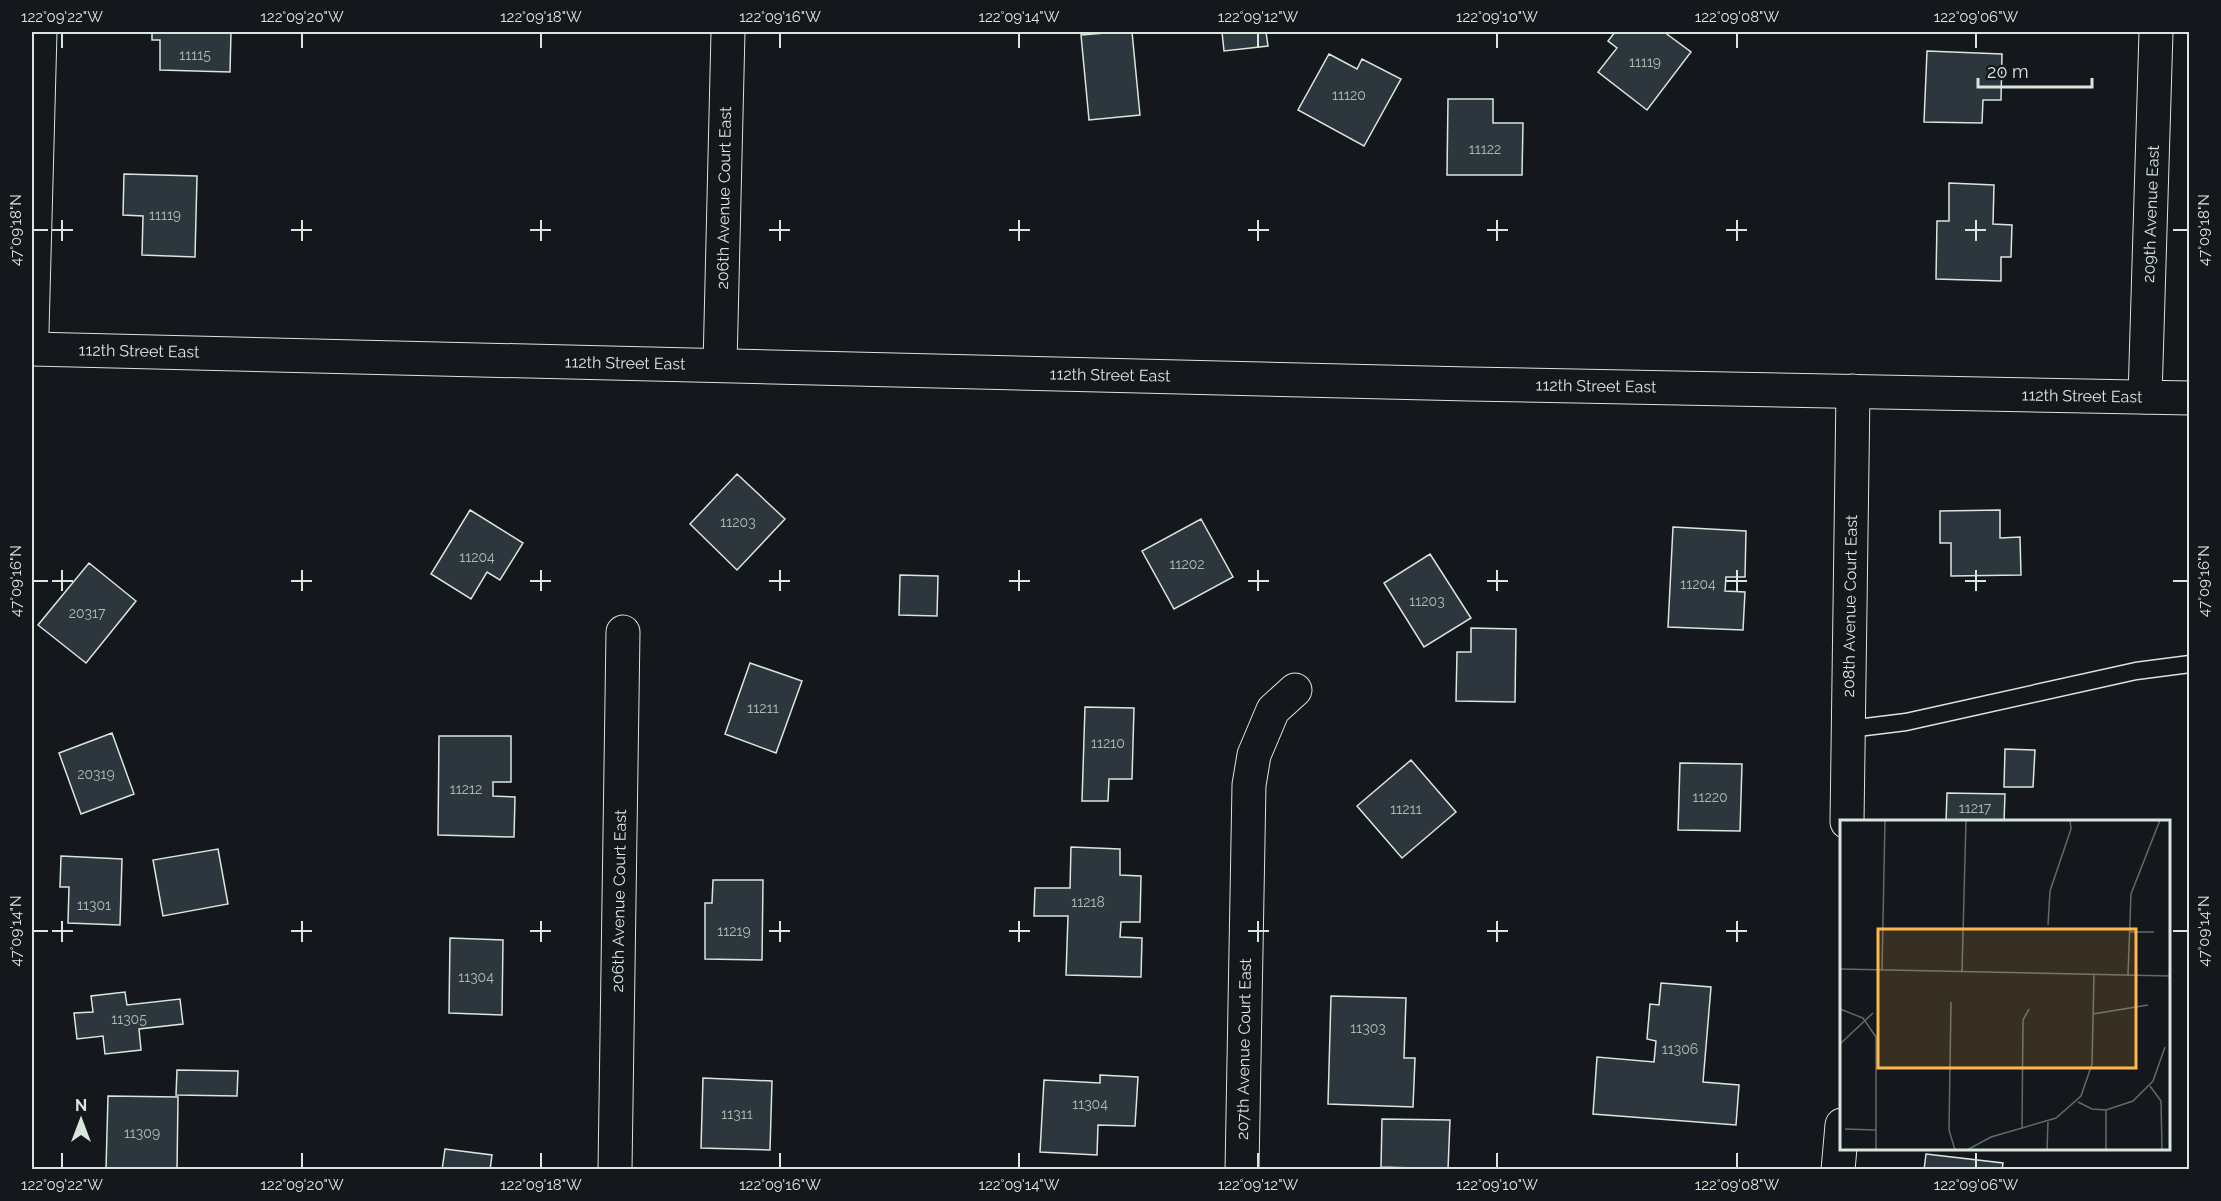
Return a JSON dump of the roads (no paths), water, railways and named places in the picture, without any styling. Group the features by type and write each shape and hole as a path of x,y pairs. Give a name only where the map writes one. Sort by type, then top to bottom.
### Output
{"street":[{"path":"32,331 40,32"},
{"name":"206th Avenue Court East","path":"720,365 728,32"},
{"name":"209th Avenue East","path":"2145,397 2156,32"},
{"name":"112th Street East","path":"32,349 2190,398"},
{"name":"208th Avenue Court East","path":"1848,820 1853,391"},
{"name":"206th Avenue Court East","path":"615,1170 623,632"},
{"name":"207th Avenue Court East","path":"1242,1170 1249,785 1254,755 1273,710 1295,690"},
{"path":"1838,1170 1840,1148"}],"lane":[{"path":"1849,729 1906,722 2136,671 2190,664"}]}
